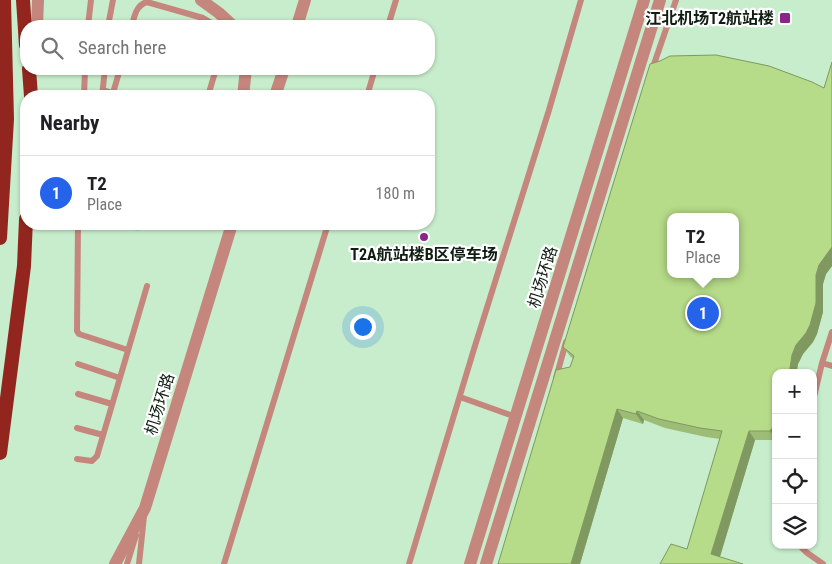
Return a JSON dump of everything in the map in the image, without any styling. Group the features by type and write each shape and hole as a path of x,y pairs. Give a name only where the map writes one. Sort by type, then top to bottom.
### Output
{"highway":[{"path":"0,238 7,119 4,0"},
{"path":"23,0 24,20"},
{"path":"30,75 31,90"},
{"path":"0,453 24,266 26,230"}],"street":[{"path":"37,20 38,0"},
{"path":"201,0 227,20"},
{"name":"机场环路","path":"470,564 644,0"},
{"name":"机场环路","path":"486,564 660,0"},
{"path":"300,20 304,3"},
{"path":"32,90 34,75"},
{"path":"244,90 245,75"},
{"path":"277,90 282,75"},
{"path":"225,243 227,230"},
{"name":"机场环路","path":"116,564 145,508 230,230"}],"lane":[{"path":"89,20 92,0"},
{"path":"109,20 113,0"},
{"path":"390,20 396,0"},
{"path":"409,564 550,110 581,0"},
{"path":"651,74 676,0"},
{"path":"134,20 138,8 147,2 206,20"},
{"path":"84,90 85,75"},
{"path":"103,90 104,75"},
{"path":"114,90 118,75"},
{"path":"210,90 214,75"},
{"path":"369,90 373,75"},
{"path":"78,230 77,331 79,334 128,350"},
{"path":"224,564 326,230"},
{"path":"77,459 89,462 95,459 147,286"},
{"path":"817,384 832,332"},
{"path":"554,385 568,338"},
{"path":"822,363 832,366"},
{"path":"78,364 120,378"},
{"path":"78,394 112,404"},
{"path":"460,398 516,417"},
{"path":"77,428 103,436"},
{"path":"139,564 145,508"},
{"name":"机场环路","path":"127,564 145,508"},
{"path":"803,549 822,564"}],"building":[{"path":"716,55 769,66 824,88 832,62 832,247 819,265 816,275 816,303 810,325 796,345 790,369 772,369 772,428 770,431 749,431 711,554 743,564 660,564 671,544 687,549 722,431 659,419 637,411 636,414 617,409 571,564 498,564 556,370 570,367 574,356 563,347 650,64 670,56"}],"place":[{"name":"江北机场T2航站楼","path":"785,18"},
{"name":"T2A航站楼B区停车场","path":"424,237"},
{"name":"T2","path":"703,313"}]}
